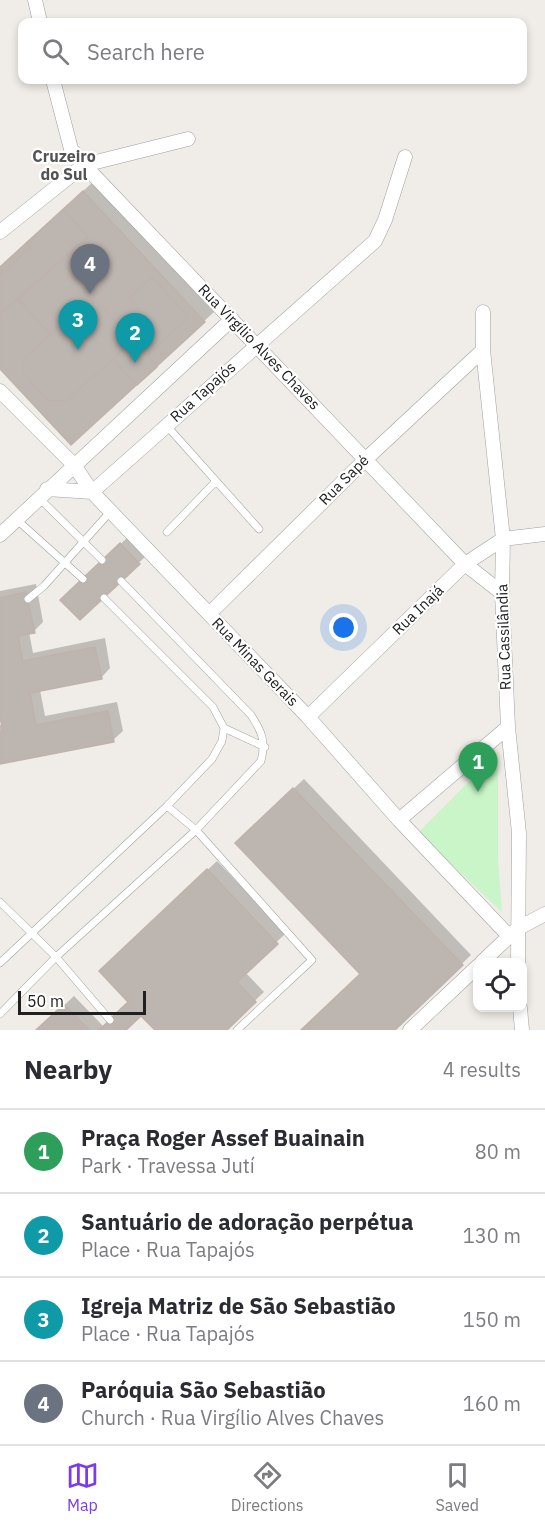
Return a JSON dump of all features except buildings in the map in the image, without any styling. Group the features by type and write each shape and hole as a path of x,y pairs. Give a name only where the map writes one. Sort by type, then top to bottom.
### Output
{"street":[{"path":"35,0 39,18"},
{"name":"Rua Virgílio Alves Chaves","path":"54,84 71,149 84,165 465,564 502,593"},
{"path":"0,232 84,165 188,139"},
{"name":"Rua Tapajós","path":"92,492 256,344 375,241 385,220 405,157"},
{"name":"Rua Cassilândia","path":"483,312 483,350 503,539 502,593 508,727 519,833 513,933 517,958"},
{"path":"0,535 42,493 232,319"},
{"name":"Rua Sapé","path":"209,614 366,459 483,350"},
{"name":"Rua Minas Gerais","path":"0,391 74,465 92,492 110,512 308,717 399,820 513,933"},
{"path":"42,493 92,492"},
{"name":"Rua Inajá","path":"308,717 465,564 503,539 545,534"},
{"path":"399,820 508,727"},
{"path":"487,958 513,933 545,914"},
{"path":"410,1030 473,970"},
{"path":"520,1012 522,1030"}],"lane":[{"path":"166,425 259,529"},
{"path":"167,532 216,480"},
{"path":"42,493 82,543 102,560"},
{"path":"28,599 110,512"},
{"path":"16,520 63,564 83,579"},
{"path":"0,1014 56,957 196,830 261,761 265,747 264,734 251,715 121,581"},
{"path":"0,963 167,806 212,759 222,741 224,728 213,707 104,598"},
{"path":"224,728 265,747"},
{"path":"167,806 196,830 312,960 237,1030"},
{"path":"0,902 56,957 110,1020"}],"green space":[{"path":"498,752 498,861 502,912 418,833"}],"place":[{"name":"Paróquia São Sebastião","path":"90,294"},
{"name":"Igreja Matriz de São Sebastião","path":"78,350"},
{"name":"Santuário de adoração perpétua","path":"135,363"},
{"name":"Praça Roger Assef Buainain","path":"478,792"}],"district":[{"name":"Cruzeiro do Sul","path":"64,165"}]}
